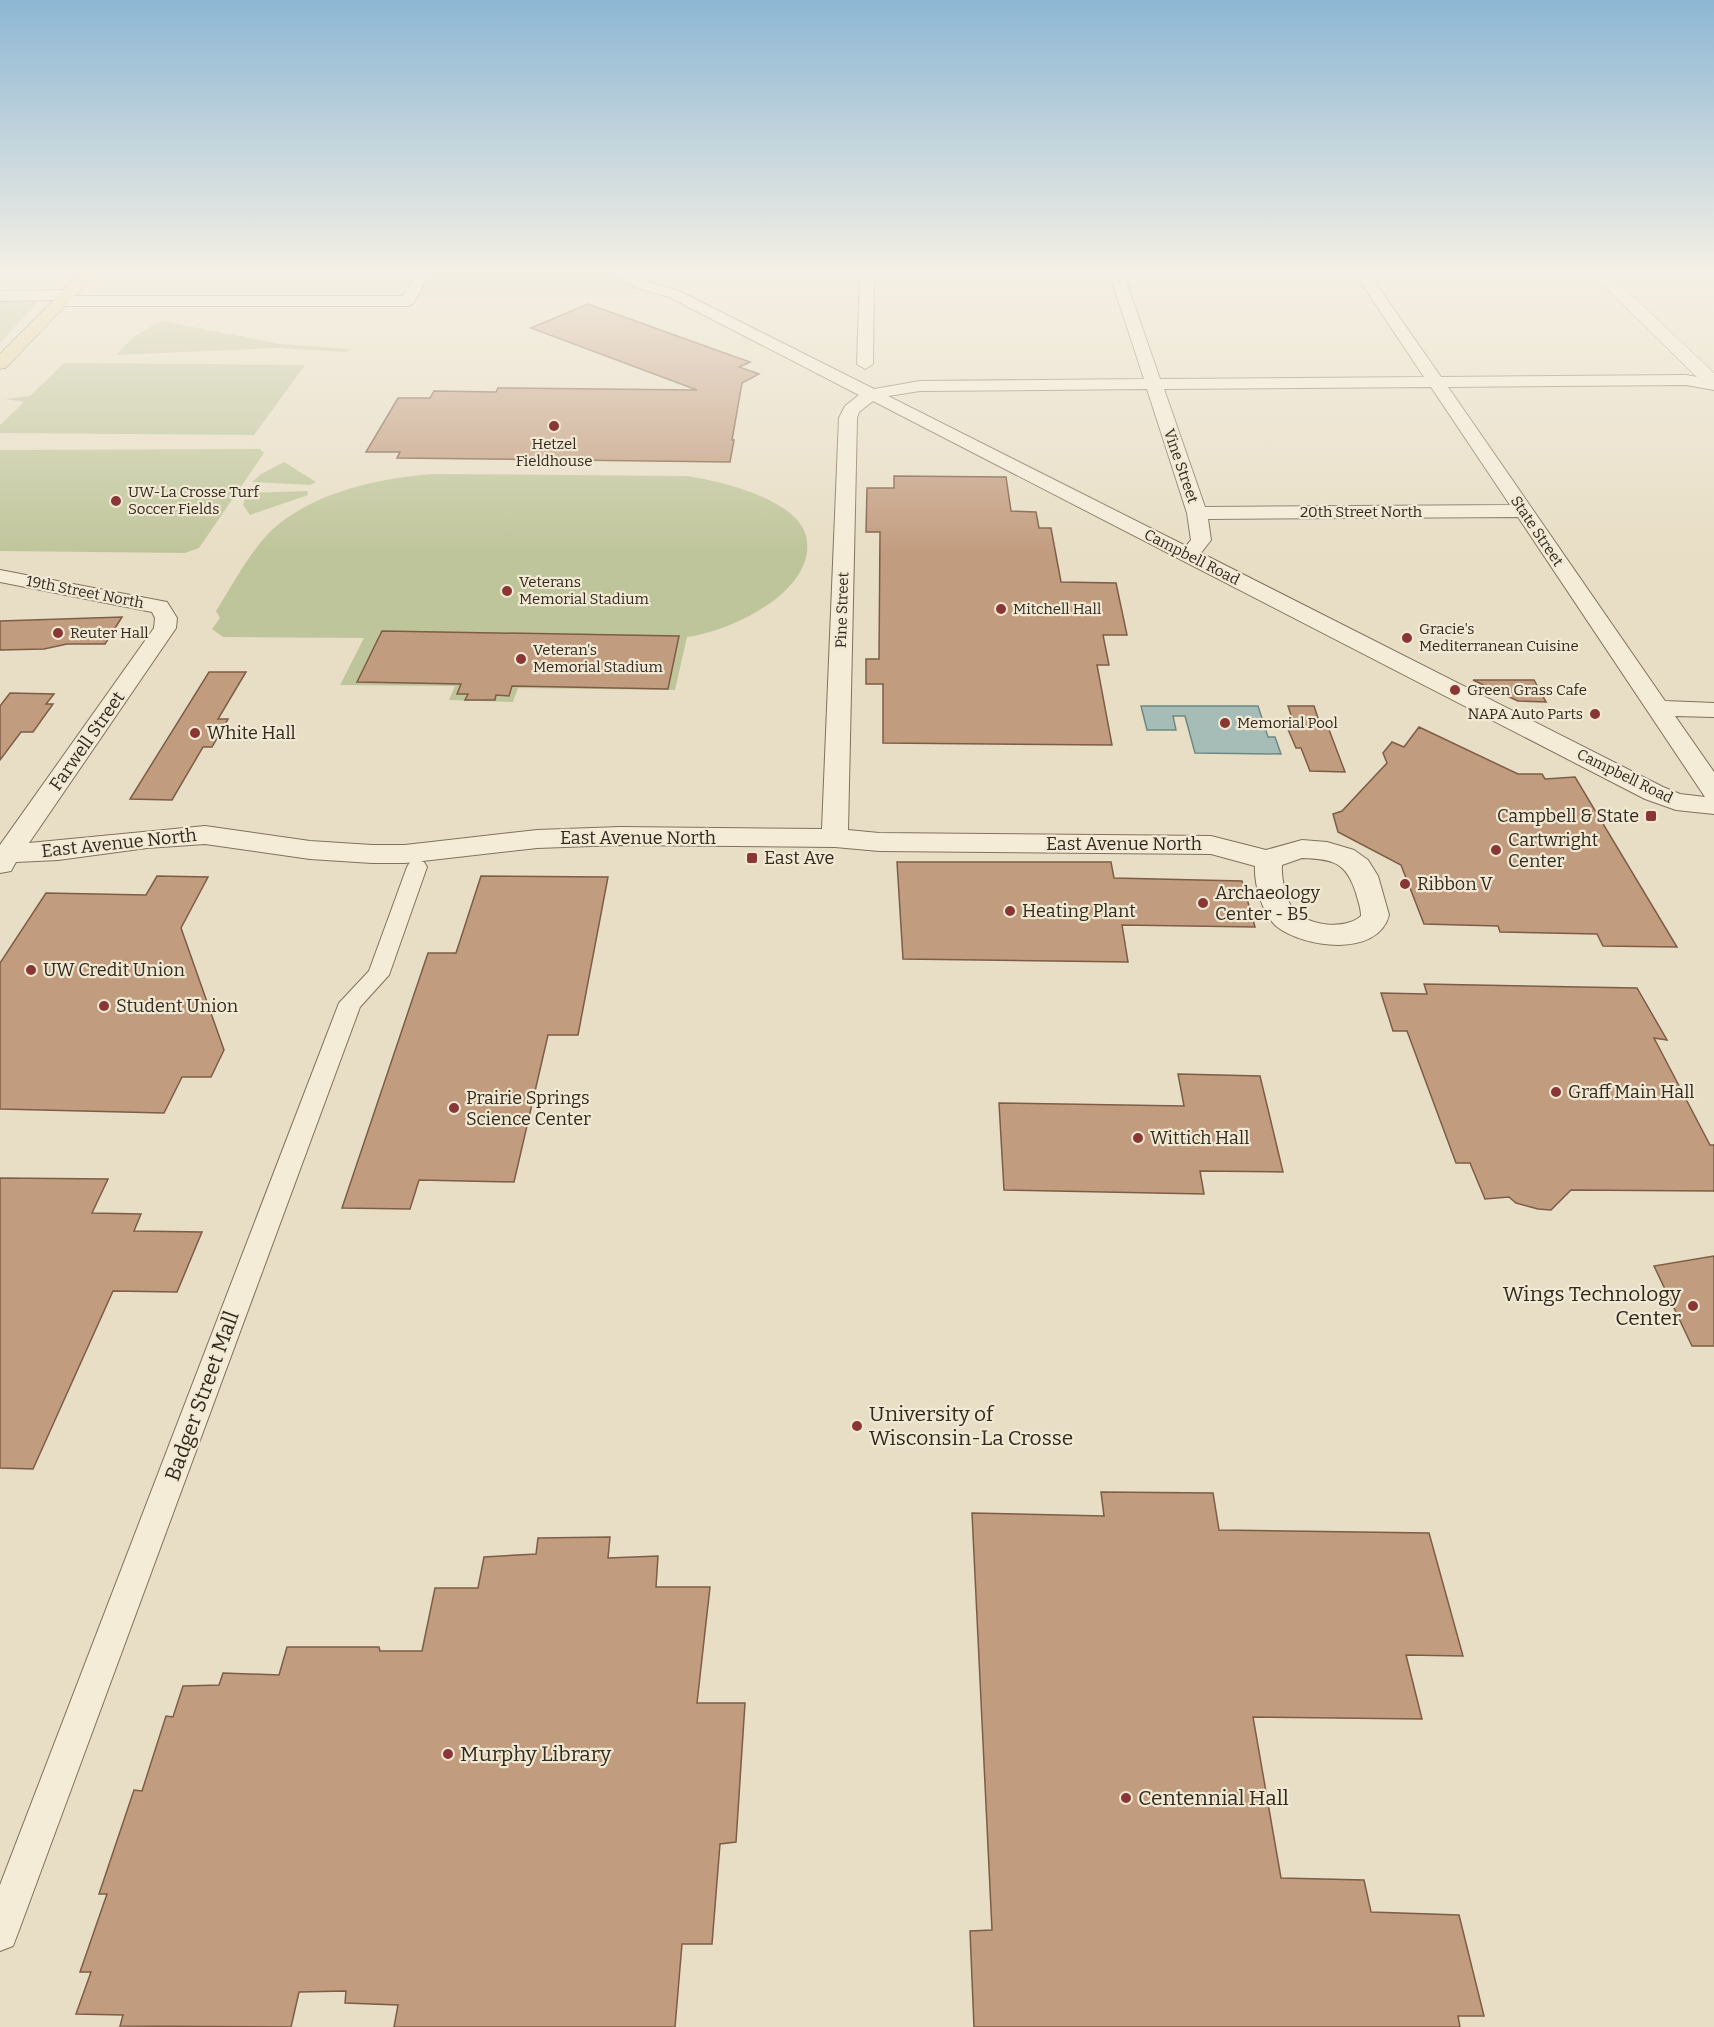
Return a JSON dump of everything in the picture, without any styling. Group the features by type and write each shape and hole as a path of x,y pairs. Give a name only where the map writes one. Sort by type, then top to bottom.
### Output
{"street":[{"name":"Campbell Road","path":"816,367 1455,690 1654,794 1676,802 1714,807"},
{"name":"Vine Street","path":"1148,367 1197,513 1201,540 1189,556"},
{"name":"State Street","path":"1425,367 1714,791"},
{"path":"1696,367 1714,384"},
{"path":"873,396 904,386 1686,380 1714,384"},
{"name":"Pine Street","path":"835,838 849,412 856,403 873,396"},
{"name":"20th Street North","path":"1197,513 1524,512"},
{"name":"19th Street North","path":"0,576 159,607 167,615"},
{"name":"Farwell Street","path":"2,856 165,628 167,615"},
{"path":"1657,708 1714,710"},
{"name":"East Avenue North","path":"2,856 69,850 147,839 206,835 310,850 372,854 405,854 537,839 620,836 835,838 879,842 1211,845 1269,861"},
{"name":"Badger Street Mall","path":"0,1933 346,1012 350,1003 378,975 417,867"}],"green space":[{"path":"60,367 304,367 254,435 0,433 0,425 24,402 5,399 30,396"},
{"name":"UW-La Crosse Turf Soccer Fields","path":"260,449 264,453 199,548 185,553 0,551 0,450"},
{"path":"284,462 316,482 310,485 252,482 261,474"},
{"name":"Veterans Memorial Stadium","path":"436,474 701,478 756,494 788,512 800,523 806,536 806,556 799,574 785,591 767,605 725,627 687,637 675,690 518,688 513,702 449,700 455,686 340,685 364,638 223,637 212,629 220,618 216,611 246,562 267,535 283,520 324,498 346,490 392,479"},
{"path":"307,491 308,495 250,515 243,505 246,493"}],"water":[{"name":"Memorial Pool","path":"1141,706 1258,706 1268,737 1275,737 1281,754 1195,753 1185,716 1173,716 1176,730 1147,730"}],"building":[{"name":"Hetzel Fieldhouse","path":"634,367 740,367 759,374 742,383 730,462 397,458 400,452 366,452 398,398 430,398 434,391 496,392 498,388 697,390"},
{"name":"Mitchell Hall","path":"894,476 1006,477 1011,511 1036,512 1039,528 1051,528 1061,582 1116,583 1127,635 1103,635 1109,665 1097,665 1112,745 883,743 883,684 866,684 866,659 879,659 880,532 866,532 867,488 894,488"},
{"name":"Reuter Hall","path":"122,617 105,644 67,644 44,649 0,650 0,621"},
{"name":"Veteran's Memorial Stadium","path":"382,631 679,636 668,689 512,686 509,696 496,695 495,700 465,700 468,694 457,694 461,684 357,682"},
{"name":"White Hall","path":"209,672 246,672 218,719 228,719 212,747 203,747 172,800 130,799"},
{"path":"1473,680 1534,680 1546,702 1518,701"},
{"path":"10,693 54,694 46,704 53,704 33,732 21,732 0,760 0,706"},
{"path":"1288,706 1314,706 1321,727 1328,727 1345,772 1310,771 1301,748 1296,748 1287,727 1295,727"},
{"name":"Cartwright Center","path":"1419,727 1518,774 1542,774 1545,779 1575,777 1677,947 1603,946 1597,934 1500,932 1498,926 1424,924 1401,865 1338,832 1333,814 1342,811 1387,763 1383,753 1392,742 1404,747"},
{"name":"Heating Plant","path":"897,862 1111,862 1114,878 1242,881 1255,927 1122,925 1128,962 903,959"},
{"name":"Student Union","path":"157,876 208,877 181,928 224,1050 211,1077 182,1077 164,1113 0,1109 0,963 46,893 146,895"},
{"name":"Prairie Springs Science Center","path":"481,876 608,877 578,1035 548,1035 514,1182 419,1180 410,1209 342,1208 428,953 456,953"},
{"name":"Graff Main Hall","path":"1424,984 1637,988 1667,1040 1654,1038 1710,1145 1714,1145 1714,1191 1571,1190 1551,1210 1516,1203 1509,1197 1485,1199 1470,1163 1456,1163 1407,1031 1393,1031 1381,993 1427,994"},
{"name":"Wittich Hall","path":"1178,1074 1260,1076 1283,1172 1200,1171 1204,1194 1004,1190 999,1103 1184,1106"},
{"path":"0,1178 108,1179 92,1213 141,1214 134,1231 202,1232 177,1292 113,1291 33,1469 0,1468"},
{"name":"Wings Technology Center","path":"1714,1256 1714,1346 1692,1346 1654,1266"},
{"name":"Centennial Hall","path":"1101,1492 1213,1493 1219,1530 1429,1533 1463,1656 1406,1655 1422,1719 1253,1717 1281,1878 1364,1880 1371,1912 1459,1915 1484,2016 1458,2016 1460,2027 974,2027 970,1931 992,1930 972,1513 1104,1516"},
{"name":"Murphy Library","path":"610,1537 608,1558 658,1556 656,1587 710,1587 697,1703 745,1703 736,1842 720,1844 712,1944 682,1944 675,2027 394,2027 398,2005 345,2003 346,1991 299,1992 291,2027 120,2026 123,2015 76,2014 91,1972 80,1972 107,1894 99,1894 134,1790 142,1791 166,1716 173,1717 183,1686 219,1685 223,1673 279,1675 287,1647 379,1647 380,1651 422,1651 435,1588 478,1588 484,1557 536,1554 538,1538"}],"place":[{"name":"Hetzel Fieldhouse","path":"554,426"},
{"name":"UW-La Crosse Turf Soccer Fields","path":"116,501"},
{"name":"Veterans Memorial Stadium","path":"507,591"},
{"name":"Mitchell Hall","path":"1001,609"},
{"name":"Reuter Hall","path":"58,633"},
{"name":"Gracie's Mediterranean Cuisine","path":"1407,638"},
{"name":"Veteran's Memorial Stadium","path":"521,659"},
{"name":"Green Grass Cafe","path":"1455,690"},
{"name":"NAPA Auto Parts","path":"1595,714"},
{"name":"Memorial Pool","path":"1225,723"},
{"name":"White Hall","path":"195,733"},
{"name":"Campbell & State","path":"1651,816"},
{"name":"Cartwright Center","path":"1496,850"},
{"name":"East Ave","path":"752,858"},
{"name":"Ribbon V","path":"1405,884"},
{"name":"Archaeology Center - B5","path":"1203,903"},
{"name":"Heating Plant","path":"1010,911"},
{"name":"UW Credit Union","path":"31,970"},
{"name":"Student Union","path":"104,1006"},
{"name":"Graff Main Hall","path":"1556,1092"},
{"name":"Prairie Springs Science Center","path":"454,1108"},
{"name":"Wittich Hall","path":"1138,1138"},
{"name":"Wings Technology Center","path":"1693,1306"},
{"name":"University of Wisconsin-La Crosse","path":"857,1426"},
{"name":"Murphy Library","path":"448,1754"},
{"name":"Centennial Hall","path":"1126,1798"}]}
